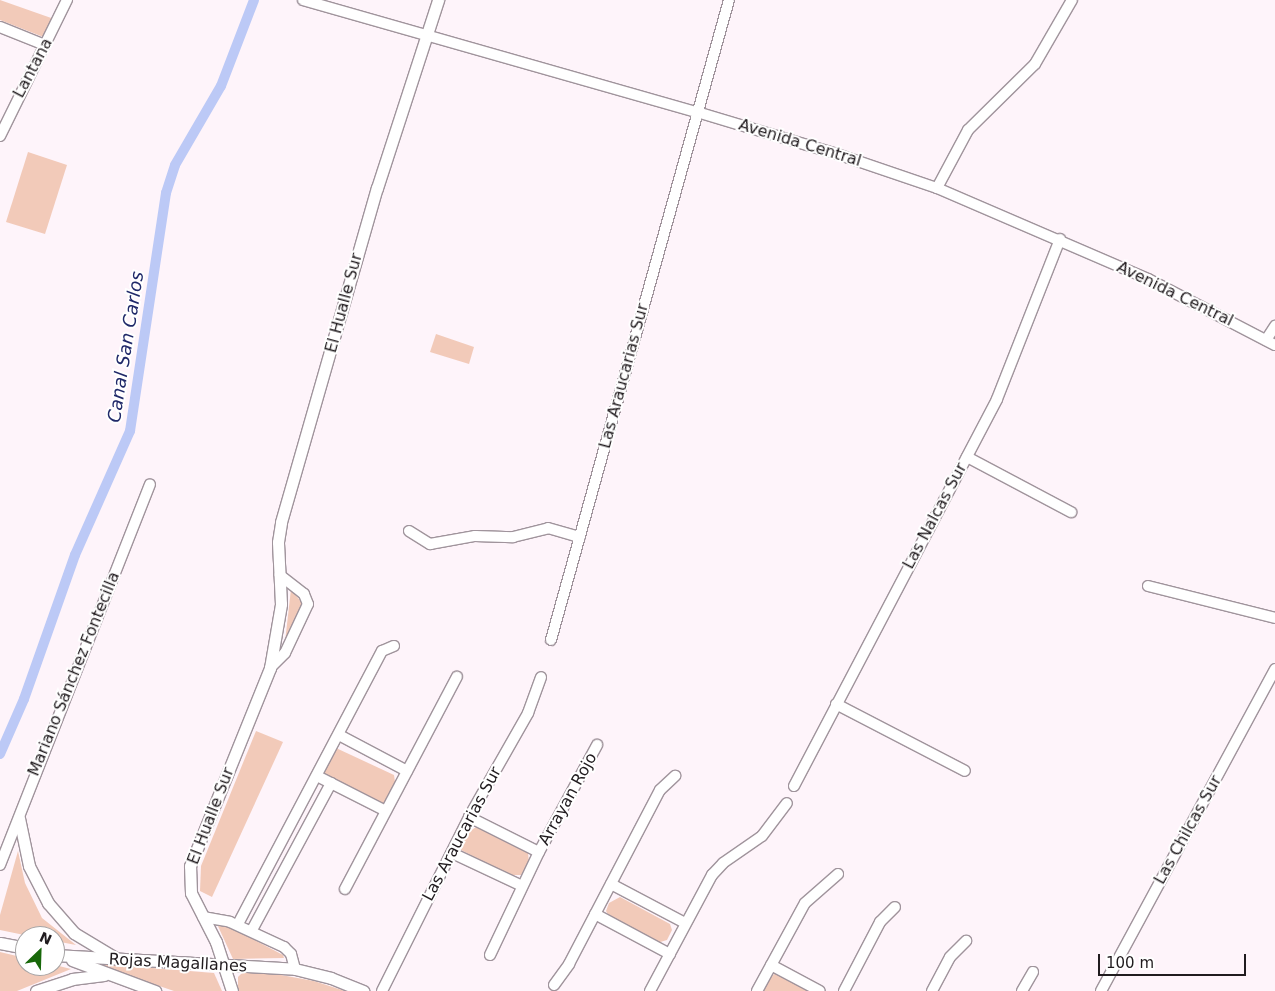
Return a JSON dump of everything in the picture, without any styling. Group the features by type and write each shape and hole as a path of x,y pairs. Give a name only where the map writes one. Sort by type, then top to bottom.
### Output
{"street":[{"name":"Lantana","path":"0,136 68,0"},
{"name":"Avenida Central","path":"303,0 697,112 834,153 936,188 1060,239 1156,283 1271,343"},
{"name":"El Hualle Sur","path":"232,991 225,966 190,885 192,857 270,668 279,622 280,575 278,542 282,522 377,188 438,0"},
{"name":"Las Araucarias Sur","path":"551,640 729,0"},
{"path":"936,188 968,130 1035,64 1072,0"},
{"path":"0,27 45,45"},
{"name":"Las Nalcas Sur","path":"794,786 997,399 1060,239"},
{"path":"1271,343 1275,326"},
{"path":"967,456 1071,512"},
{"name":"Mariano Sánchez Fontecilla","path":"0,865 150,484"},
{"path":"409,530 430,544 475,536 513,537 548,528 580,537"},
{"name":"El Hualle Sur","path":"270,668 286,653 308,604 304,594 280,575"},
{"path":"1148,586 1275,618"},
{"path":"238,924 382,651 394,646"},
{"name":"Las Chilcas Sur","path":"1101,991 1275,669"},
{"path":"345,889 457,677"},
{"name":"Las Araucarias Sur","path":"382,991 470,817 528,714 541,677"},
{"path":"836,704 965,771"},
{"path":"339,735 407,771"},
{"name":"Arrayan Rojo","path":"490,955 538,852 597,746"},
{"path":"317,776 386,811"},
{"path":"554,985 569,964 660,790 675,776"},
{"path":"252,930 331,783"},
{"path":"650,991 717,869 762,836 786,803"},
{"name":"Arrayan Rojo","path":"470,817 538,852"},
{"path":"19,818 29,866 48,903 74,933 120,960"},
{"path":"452,853 522,886"},
{"path":"757,991 805,903 838,874"},
{"path":"611,884 686,923"},
{"path":"844,991 880,922 895,907"},
{"path":"595,914 670,954"},
{"path":"203,917 238,924 287,949 295,969"},
{"path":"932,991 950,957 966,941"},
{"path":"0,943 15,946"},
{"name":"Rojas Magallanes","path":"65,956 295,969 331,978 364,991"},
{"name":"Rojas Magallanes","path":"65,958 155,991"},
{"path":"771,965 820,991"},
{"path":"1022,991 1033,972"},
{"path":"36,991 72,979 109,975"}],"shaded area":[{"path":"0,0 54,19 46,38 0,20"},
{"path":"28,152 67,165 45,234 6,222"},
{"path":"436,334 474,347 469,364 430,352"},
{"path":"291,589 302,603 302,613 285,642"},
{"path":"256,731 283,742 212,897 200,891 201,866"},
{"path":"336,748 394,775 395,782 385,804 321,773"},
{"path":"478,826 528,853 529,862 521,875 509,875 461,850 465,834"},
{"path":"18,851 25,883 42,918 52,926 15,926 15,933 0,930 0,915"},
{"path":"620,897 670,924 672,930 667,940 657,943 610,918 606,911 609,903"},
{"path":"220,922 283,955 284,958 233,959 217,924"},
{"path":"65,936 76,945 65,943"},
{"path":"0,952 15,956 15,976 54,976 17,991 0,991"},
{"path":"92,963 214,973 222,991 174,991"},
{"path":"242,973 270,973 314,981 345,991 238,991 238,977"},
{"path":"775,973 778,974 811,991 760,991"}],"waterway":[{"name":"Canal San Carlos","path":"0,754 24,699 75,555 130,431 166,193 175,165 221,86 254,0"}]}
